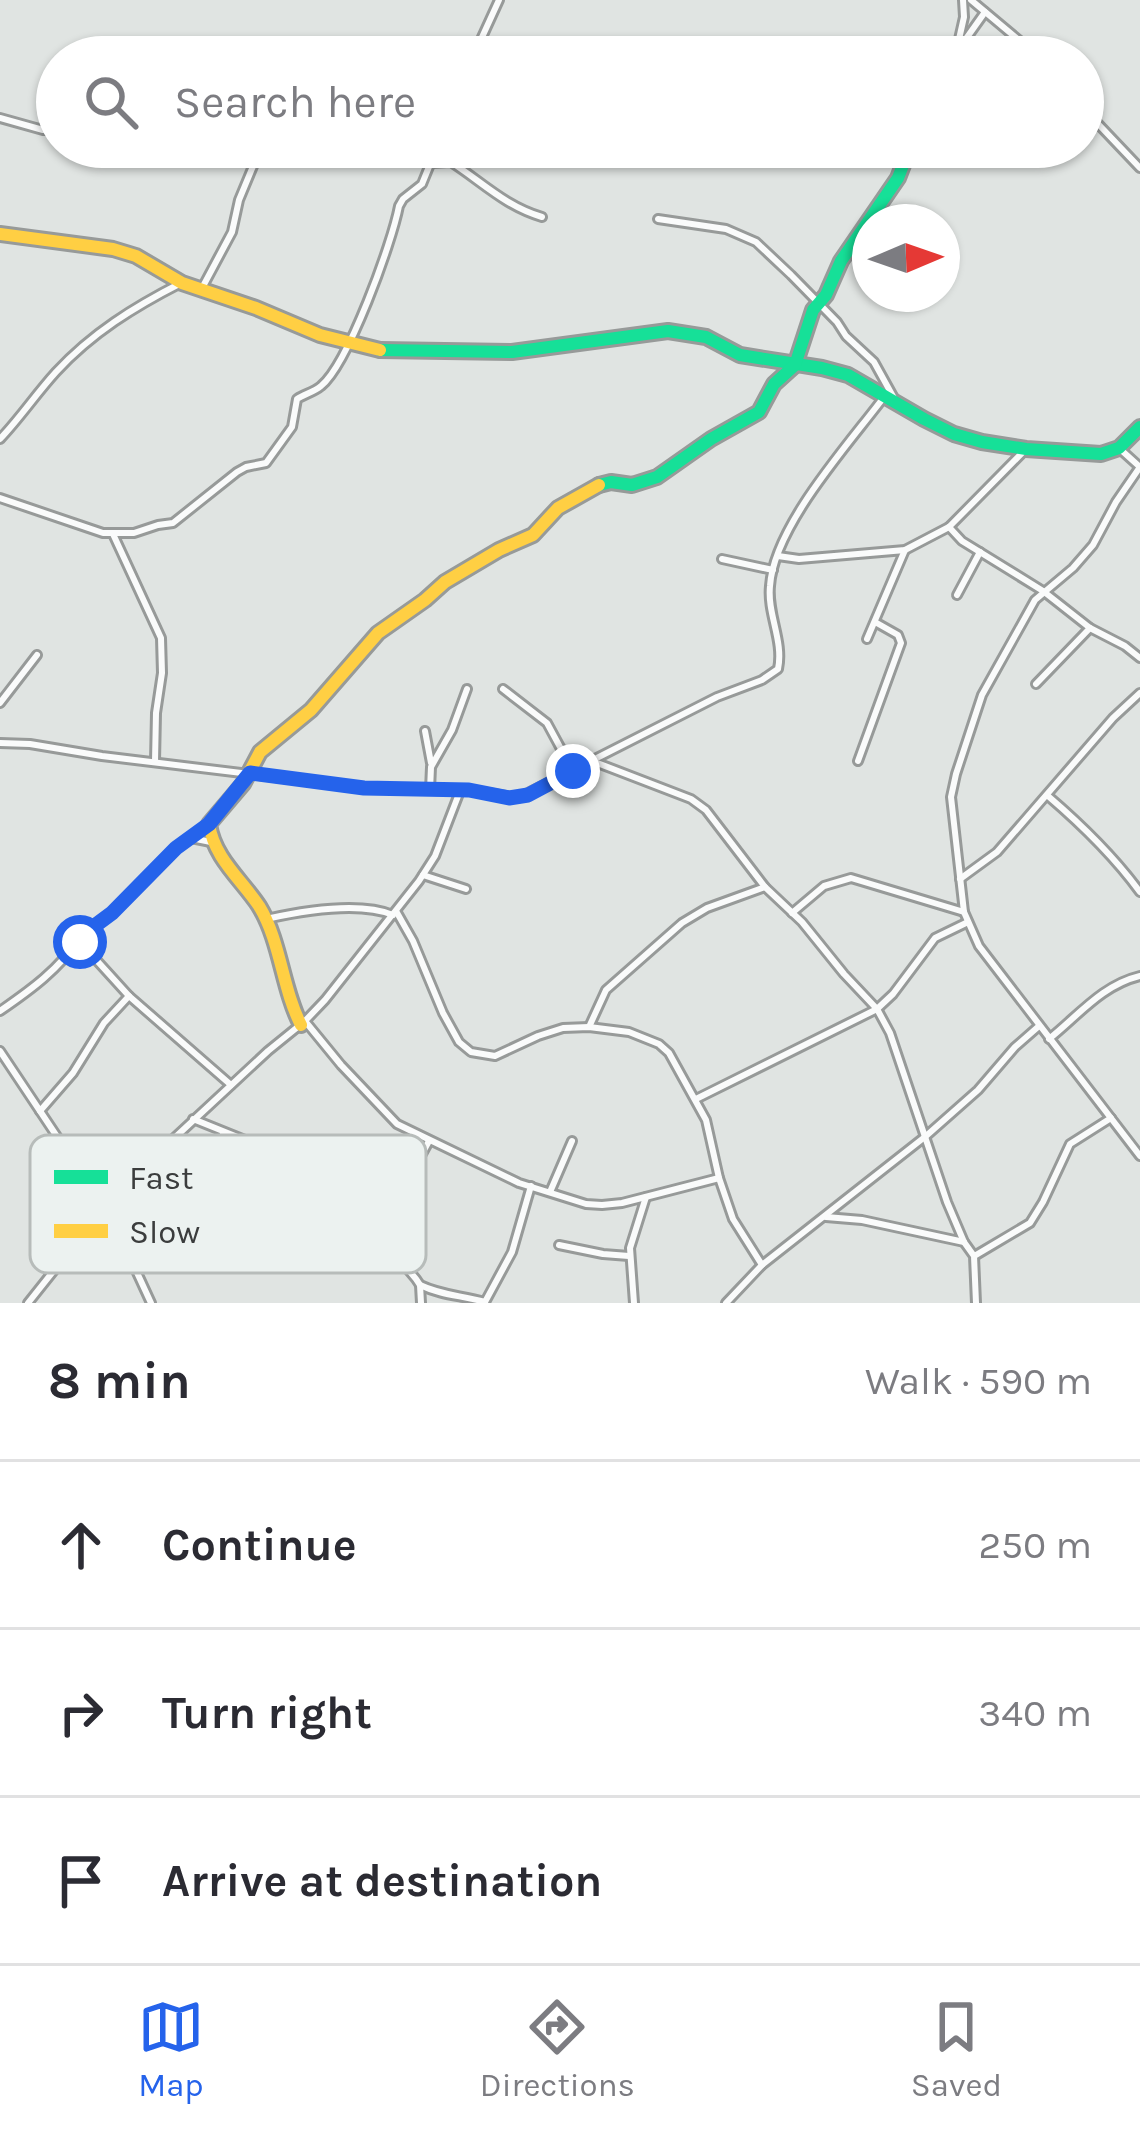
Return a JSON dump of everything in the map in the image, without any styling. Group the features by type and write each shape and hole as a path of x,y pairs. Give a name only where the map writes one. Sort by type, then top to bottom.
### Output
{"street":[{"path":"483,36 499,0"},
{"path":"959,36 967,0 1014,36"},
{"path":"968,36 986,12"},
{"path":"0,118 36,128"},
{"path":"1104,130 1140,168"},
{"path":"202,290 232,232 252,168"},
{"path":"0,498 113,534 145,531 173,523 246,467 266,463 292,427 297,399 321,387 350,343 399,206 422,184 430,168"},
{"path":"459,168 500,199 542,217"},
{"path":"0,1011 39,985 64,962 81,936 112,913 176,848 209,824 250,773 260,752 311,710 378,633 445,582 533,536 558,508 593,486 632,485 657,477 759,412 774,383 795,365 813,310 902,168"},
{"path":"658,220 726,229 742,234 770,255 874,362 890,400"},
{"path":"0,234 113,250 151,263 182,283 320,335 379,350 512,352 687,332 740,355 848,375 954,434 1026,449 1100,454 1120,448 1140,427"},
{"path":"0,439 57,370 98,332 182,283"},
{"path":"0,743 364,788 469,790 518,797 778,669 770,581 778,556 799,512 890,400"},
{"path":"1120,448 1140,466 1093,545 1043,591 1024,616 982,695 951,796 964,912 979,946 1140,1156"},
{"path":"778,556 814,559 905,550 949,527 1026,449"},
{"path":"949,527 962,541 1140,658"},
{"path":"113,534 161,638 154,761"},
{"path":"867,639 905,550"},
{"path":"956,595 980,552"},
{"path":"722,559 773,570"},
{"path":"858,761 902,643 898,635 875,622"},
{"path":"1036,684 1090,628"},
{"path":"0,704 38,655"},
{"path":"431,766 452,730 466,689"},
{"path":"503,689 547,723 573,771"},
{"path":"960,879 997,852 1140,693"},
{"path":"425,731 430,790"},
{"path":"592,761 698,803 765,887 878,1009 947,1202 974,1256 976,1303"},
{"path":"176,1135 303,1023 395,913 423,875 460,791"},
{"path":"1048,796 1087,828 1140,892"},
{"path":"209,824 211,842 266,919 286,997 303,1023 379,1108 418,1135"},
{"path":"191,838 211,842"},
{"path":"423,875 466,889"},
{"path":"792,913 824,886 851,878 964,912"},
{"path":"589,1027 606,990 682,923 707,908 765,887"},
{"path":"266,919 361,908 395,913 413,941 443,1013 459,1042 471,1052 495,1056 563,1028 628,1032 658,1044 669,1053 706,1120 733,1219 762,1265"},
{"path":"696,1099 878,1009 935,938 968,922"},
{"path":"81,936 82,947 129,996 231,1084"},
{"path":"1049,1040 1100,994 1140,976"},
{"path":"40,1111 129,996"},
{"path":"726,1303 762,1265 978,1090 1039,1026"},
{"path":"0,1051 56,1135"},
{"path":"974,1256 1030,1223 1070,1144 1111,1118"},
{"path":"193,1119 228,1135"},
{"path":"426,1139 530,1186 586,1204 622,1203 719,1178"},
{"path":"426,1146 429,1141"},
{"path":"550,1192 572,1141"},
{"path":"410,1273 420,1285 450,1297 487,1303 512,1252 530,1186"},
{"path":"634,1303 629,1256 646,1197"},
{"path":"825,1217 964,1242"},
{"path":"559,1245 629,1256"},
{"path":"28,1303 52,1273"},
{"path":"136,1273 151,1303"},
{"path":"420,1285 421,1303"}],"traffic: fast":[{"path":"599,485 632,485 657,477 759,412 774,384 795,365 813,310 902,168"},
{"path":"380,350 512,352 668,331 706,337 740,355 848,375 924,419 982,442 1101,454 1119,448 1140,427"}],"traffic: slow":[{"path":"0,234 136,256 182,283 320,335 380,350"},
{"path":"301,1025 266,920 222,858 209,824 243,784 260,752 311,710 378,633 445,582 533,535 558,508 599,485"}],"route":[{"path":"80,942 176,848 209,824 250,773 364,788 469,790 509,798 528,795 573,771"}]}
